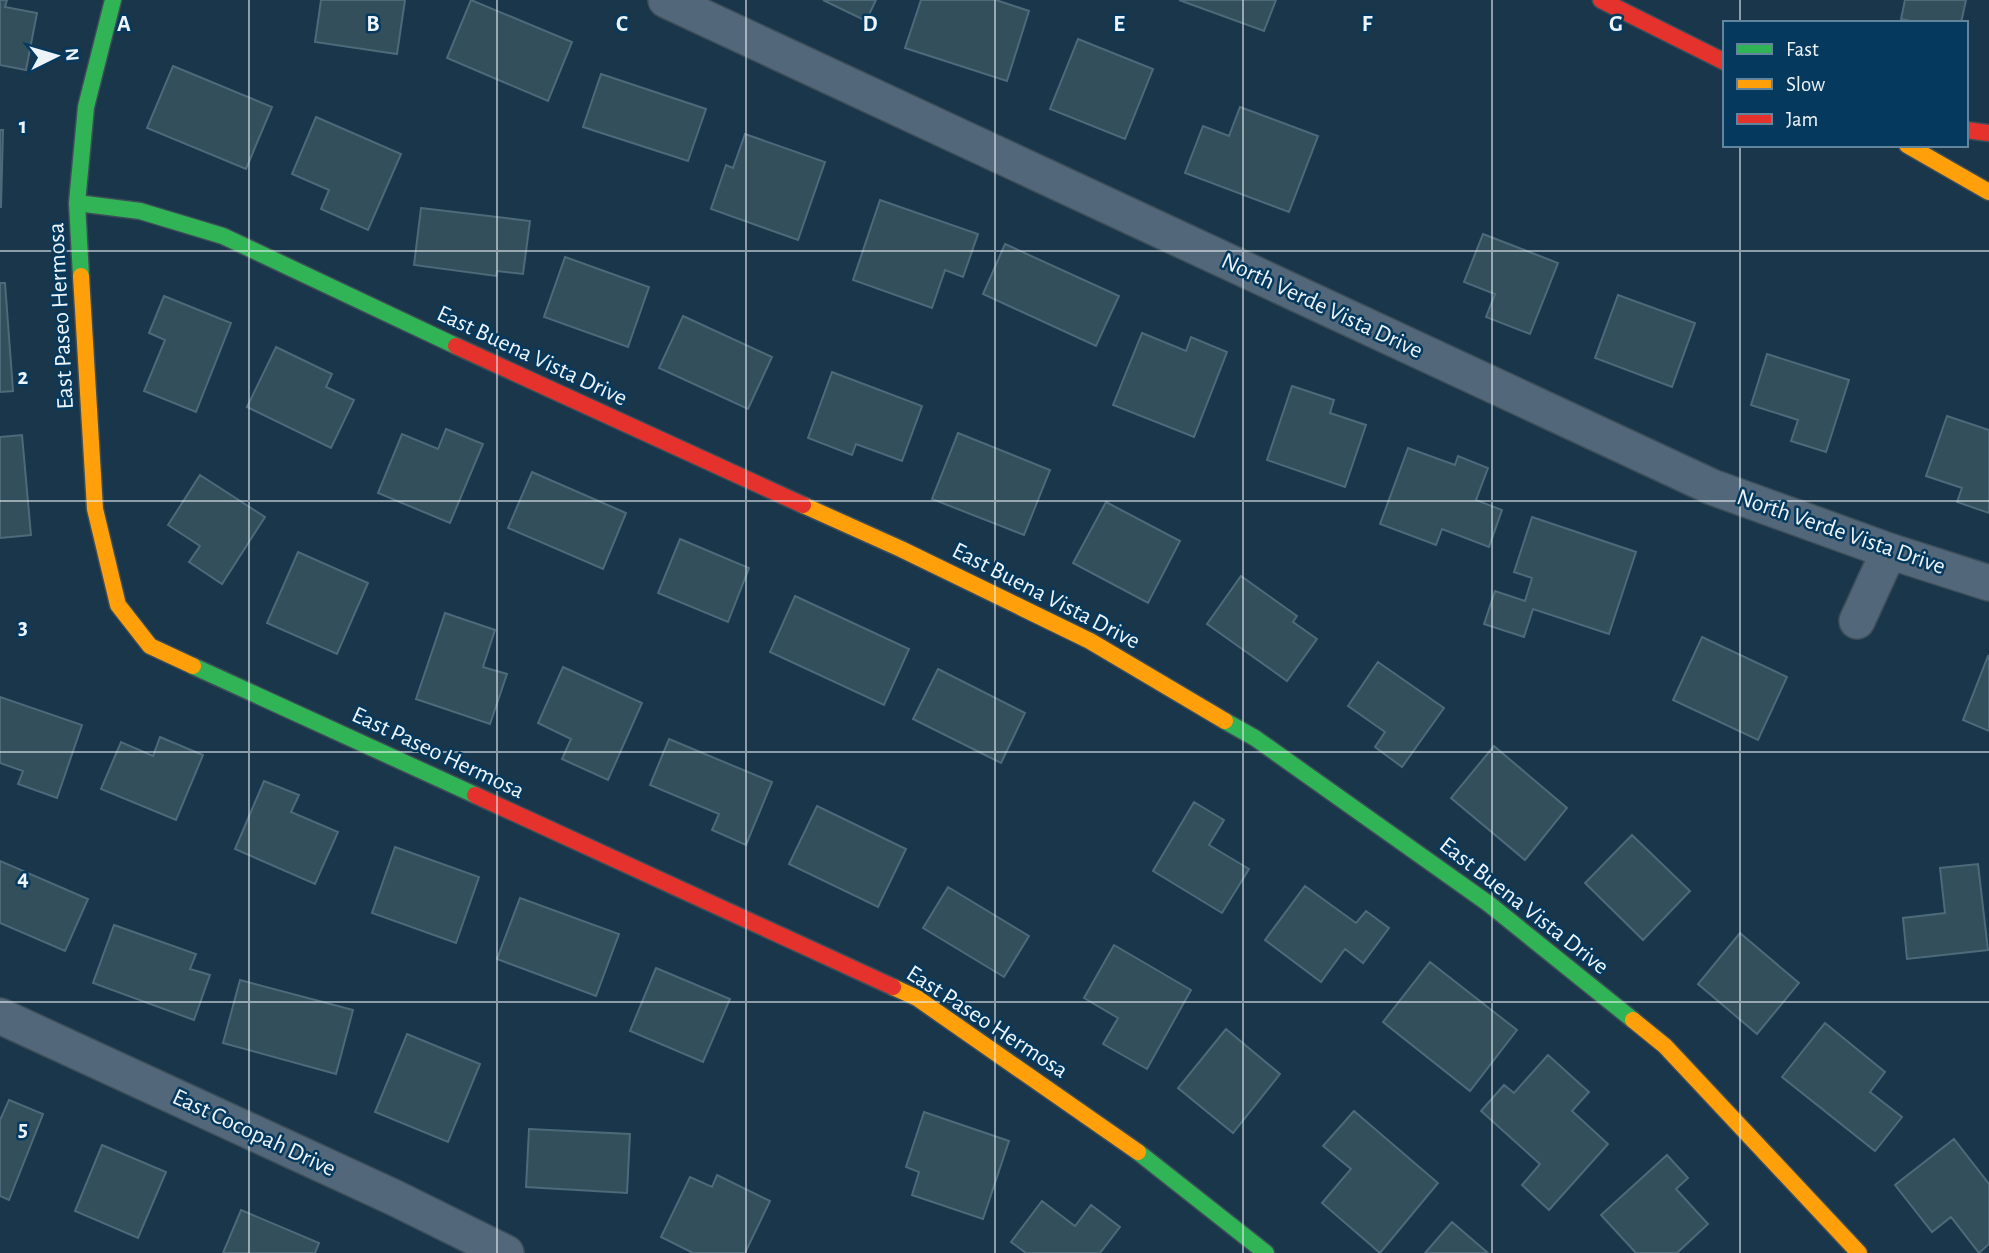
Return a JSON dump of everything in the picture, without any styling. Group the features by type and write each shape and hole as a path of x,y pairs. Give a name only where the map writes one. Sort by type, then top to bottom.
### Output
{"street":[{"name":"East Paseo Hermosa","path":"113,0 86,107 77,203 96,509 118,605 150,646 918,998 1146,1157 1266,1253"},
{"name":"North Verde Vista Drive","path":"666,0 1712,487 1889,551 1989,583"},
{"path":"1601,0 1723,61"},
{"path":"1968,130 1989,134"},
{"path":"1910,147 1989,192"},
{"name":"East Buena Vista Drive","path":"77,203 140,211 223,236 662,443 901,549 1102,648 1255,738 1489,904 1665,1046 1859,1253"},
{"path":"1857,621 1889,551"},
{"name":"East Cocopah Drive","path":"0,1016 395,1198 506,1253"}],"building":[{"path":"0,0 7,0 5,7 37,13 26,70 0,65"},
{"path":"321,0 405,0 397,54 315,42"},
{"path":"471,0 572,42 548,101 447,58"},
{"path":"823,0 876,0 866,21"},
{"path":"921,0 996,0 1029,11 1007,81 905,48"},
{"path":"1179,0 1276,0 1264,31"},
{"path":"1905,0 1966,0 1961,21 1901,19"},
{"path":"1078,39 1153,69 1125,139 1050,109"},
{"path":"173,66 272,107 246,169 147,128"},
{"path":"601,74 706,109 688,161 583,127"},
{"path":"1240,107 1318,136 1289,212 1185,173 1203,126 1229,136"},
{"path":"316,117 401,154 368,230 321,209 329,190 292,174"},
{"path":"0,130 3,130 1,207 0,207"},
{"path":"745,134 825,162 798,240 711,209 726,165 733,168"},
{"path":"880,200 978,234 963,277 945,270 932,308 853,280"},
{"path":"421,208 530,221 523,274 497,271 496,276 414,265"},
{"path":"1483,234 1558,263 1530,334 1486,317 1495,294 1464,282"},
{"path":"1005,244 1119,296 1096,346 983,294"},
{"path":"565,257 649,287 628,347 544,317"},
{"path":"0,283 5,283 13,391 0,392"},
{"path":"1618,295 1695,323 1672,387 1595,358"},
{"path":"164,296 231,323 196,412 144,391 165,340 149,333"},
{"path":"683,316 772,357 748,409 659,368"},
{"path":"1142,333 1186,351 1191,337 1227,352 1194,437 1113,405"},
{"path":"276,347 332,374 326,387 354,400 331,448 247,407"},
{"path":"1767,354 1849,380 1826,452 1791,441 1798,420 1751,405"},
{"path":"832,372 922,406 902,461 856,444 852,455 808,438"},
{"path":"1292,386 1334,400 1330,413 1366,425 1345,487 1267,460"},
{"path":"1947,416 1989,430 1989,513 1957,502 1962,488 1926,476"},
{"path":"446,429 483,444 450,523 378,493 402,434 438,449"},
{"path":"958,433 1050,470 1024,535 932,499"},
{"path":"22,435 31,535 0,538 0,437"},
{"path":"1408,448 1455,465 1458,456 1488,468 1476,500 1502,510 1489,547 1442,529 1436,545 1380,524"},
{"path":"532,472 626,513 603,569 508,528"},
{"path":"200,475 265,517 222,584 189,562 200,546 168,525"},
{"path":"1106,502 1180,541 1148,603 1073,563"},
{"path":"1532,517 1636,552 1609,634 1533,609 1524,637 1484,624 1495,591 1525,601 1532,578 1514,572"},
{"path":"680,539 749,568 728,622 658,593"},
{"path":"298,552 368,583 337,654 267,623"},
{"path":"1241,576 1297,616 1293,622 1317,639 1287,681 1207,624"},
{"path":"795,596 909,649 884,705 770,652"},
{"path":"445,613 495,630 483,667 507,674 490,724 416,699"},
{"path":"1702,637 1787,677 1758,740 1673,700"},
{"path":"1989,657 1989,731 1963,720"},
{"path":"1378,662 1444,708 1402,767 1375,747 1385,732 1348,706"},
{"path":"563,667 642,703 608,780 562,759 571,739 538,723"},
{"path":"938,669 1025,713 1001,763 913,719"},
{"path":"0,697 82,725 57,798 18,784 23,771 0,763"},
{"path":"160,737 203,755 176,820 101,789 121,742 153,756"},
{"path":"669,739 772,782 746,845 712,830 719,814 650,785"},
{"path":"1494,746 1567,808 1525,860 1451,798"},
{"path":"264,781 299,795 291,812 338,832 315,884 235,849"},
{"path":"1194,802 1224,820 1209,845 1249,869 1222,913 1153,871"},
{"path":"817,806 906,849 878,907 789,864"},
{"path":"1632,835 1690,891 1643,940 1585,883"},
{"path":"395,847 479,877 456,943 372,913"},
{"path":"0,861 88,899 65,951 0,923"},
{"path":"1978,864 1988,950 1907,959 1903,918 1945,913 1940,868"},
{"path":"1305,886 1356,923 1366,911 1389,928 1363,963 1345,949 1321,982 1265,940"},
{"path":"948,887 1029,936 1004,977 923,928"},
{"path":"520,898 619,934 596,996 497,959"},
{"path":"114,925 196,954 190,969 210,975 194,1020 93,983"},
{"path":"1740,933 1799,983 1757,1034 1698,984"},
{"path":"1114,945 1191,990 1147,1069 1103,1044 1118,1018 1084,998"},
{"path":"1430,962 1517,1030 1470,1091 1383,1022"},
{"path":"656,968 730,999 703,1062 630,1031"},
{"path":"240,980 353,1010 336,1074 223,1043"},
{"path":"1825,1023 1885,1072 1870,1092 1902,1117 1875,1151 1782,1077"},
{"path":"1226,1029 1280,1074 1233,1133 1178,1088"},
{"path":"407,1034 480,1064 448,1142 375,1112"},
{"path":"1548,1055 1589,1092 1572,1111 1608,1144 1549,1210 1522,1185 1540,1164 1481,1111 1504,1085 1514,1093"},
{"path":"9,1100 43,1114 9,1200 0,1196 0,1120"},
{"path":"1354,1111 1438,1183 1380,1253 1322,1203 1351,1169 1323,1146"},
{"path":"924,1112 1009,1141 983,1219 912,1195 919,1172 906,1167"},
{"path":"529,1129 630,1134 627,1193 526,1187"},
{"path":"1954,1139 1989,1184 1989,1244 1979,1253 1951,1217 1932,1232 1895,1185"},
{"path":"102,1145 166,1172 138,1238 75,1211"},
{"path":"1667,1155 1688,1178 1676,1189 1708,1224 1677,1253 1636,1253 1601,1215"},
{"path":"717,1175 770,1201 745,1253 693,1253 661,1237 690,1177 712,1187"},
{"path":"1042,1201 1075,1226 1091,1205 1120,1227 1100,1253 1026,1253 1011,1242"},
{"path":"241,1210 319,1243 315,1253 223,1253"},
{"path":"1452,1222 1488,1253 1425,1253"}],"traffic: fast":[{"path":"81,276 77,203 86,107 113,0"},
{"path":"77,203 140,211 223,236 456,346"},
{"path":"193,666 475,795"},
{"path":"1225,721 1255,738 1489,904 1633,1020"},
{"path":"1138,1152 1266,1253"}],"traffic: slow":[{"path":"1910,147 1989,192"},
{"path":"81,276 95,509 118,605 150,646 193,666"},
{"path":"803,505 901,549 1090,641 1225,721"},
{"path":"893,987 917,998 1138,1152"},
{"path":"1633,1020 1665,1046 1859,1253"}],"traffic: jam":[{"path":"1601,0 1723,61"},
{"path":"1968,130 1989,133"},
{"path":"456,346 803,505"},
{"path":"475,795 893,987"}]}
